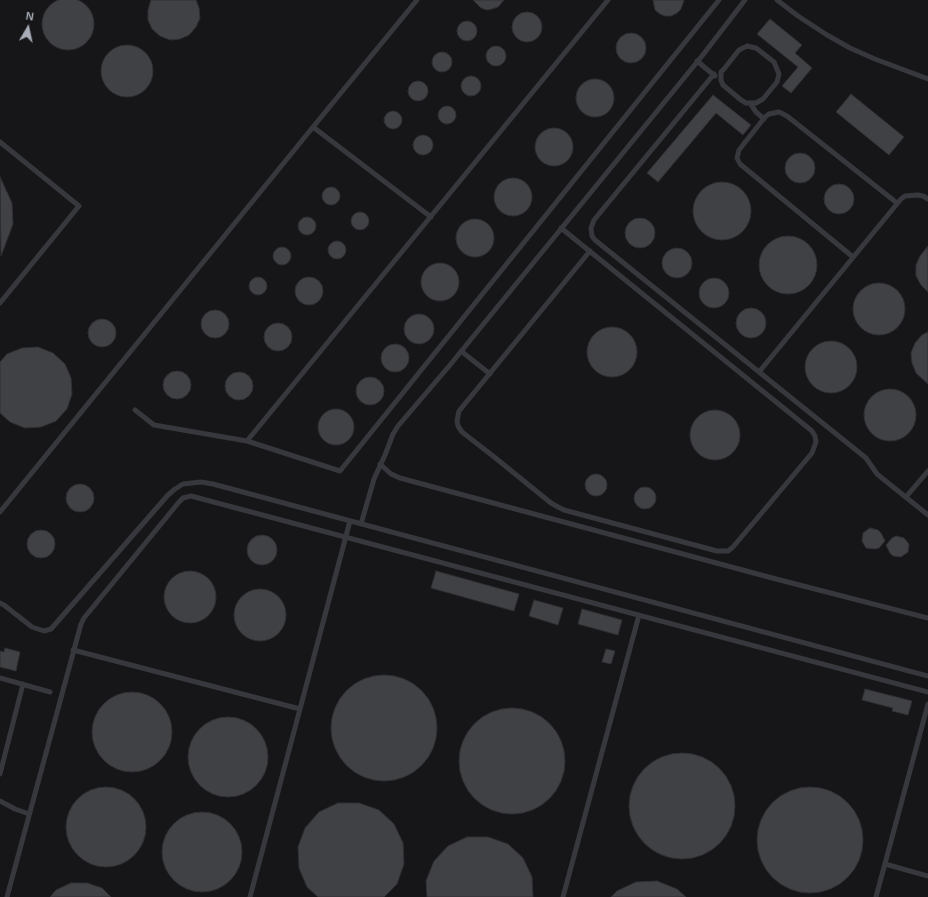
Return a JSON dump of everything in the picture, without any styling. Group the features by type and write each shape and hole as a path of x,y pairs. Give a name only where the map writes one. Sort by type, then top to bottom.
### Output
{"lane":[{"path":"0,512 417,0"},
{"path":"247,441 608,0"},
{"path":"135,410 154,425 247,441 340,471 719,0"},
{"path":"361,524 374,478 398,426 698,61 746,0"},
{"path":"777,0 815,28 850,48 928,79"},
{"path":"747,46 756,48 774,62 778,69 779,78 760,102 750,103 741,100 723,85 721,80 721,72 739,50 747,46"},
{"path":"698,61 721,80"},
{"path":"714,74 594,220 591,232 595,240 866,458 877,474 928,515"},
{"path":"750,103 756,112 764,119"},
{"path":"853,257 740,164 737,158 739,150 764,119 769,114 783,113 897,204"},
{"path":"313,127 431,217"},
{"path":"0,142 79,206 0,303"},
{"path":"759,372 897,204 905,196 911,195 923,196 928,199"},
{"path":"561,228 590,251 812,432 815,436 816,442 812,453 733,548 728,552 717,551 564,510 551,503 462,432 458,426 457,421 459,411 590,251"},
{"path":"461,351 490,374"},
{"path":"380,464 391,474 400,478 776,579 928,618"},
{"path":"906,497 928,471"},
{"path":"0,603 4,604 32,627 38,630 51,629 168,495 183,484 201,482 928,676"},
{"path":"7,897 78,631 84,618 179,502 187,497 195,496 928,692"},
{"path":"250,897 350,521"},
{"path":"563,897 639,615"},
{"path":"73,650 300,710"},
{"path":"0,678 50,692"},
{"path":"0,774 2,758 23,684"},
{"path":"876,897 928,704"},
{"path":"0,801 15,809 30,814"},
{"path":"885,864 928,876"}],"building":[{"path":"68,-2 78,0 86,6 92,14 94,24 92,34 86,42 78,48 68,50 58,48 50,42 44,34 42,24 44,14 50,6 58,0"},
{"path":"151,0 196,0 200,18 196,27 189,35 180,39 170,40 160,36 152,29 148,20 148,10"},
{"path":"473,0 504,0 498,7 487,10 481,8"},
{"path":"653,0 684,0 681,9 677,13 671,16 665,16 655,10"},
{"path":"527,12 537,17 542,27 537,37 527,42 517,37 512,27 517,17"},
{"path":"770,19 802,45 795,53 812,68 791,93 782,86 798,67 757,34"},
{"path":"467,21 474,24 477,31 474,38 467,41 460,38 457,31 460,24"},
{"path":"631,33 642,37 646,48 642,59 631,63 620,59 616,48 620,37"},
{"path":"122,45 132,45 141,49 149,57 153,66 153,76 149,85 141,93 132,97 122,97 113,93 105,85 101,76 101,66 105,57 113,49"},
{"path":"496,46 503,49 506,56 503,63 496,66 489,63 486,56 489,49"},
{"path":"442,52 449,55 452,62 449,69 442,72 435,69 432,62 435,55"},
{"path":"471,76 478,79 481,86 478,93 471,96 464,93 461,86 464,79"},
{"path":"591,79 599,79 609,84 613,91 613,105 609,112 599,117 591,117 581,112 579,109 576,102 576,94 581,84 584,82"},
{"path":"418,81 425,84 428,91 425,98 418,101 411,98 408,91 411,84"},
{"path":"851,94 904,137 889,155 836,112"},
{"path":"713,95 751,125 743,135 716,113 658,182 647,173"},
{"path":"443,106 451,106 456,111 454,122 451,124 443,124 438,119 438,111"},
{"path":"389,111 397,111 402,116 400,127 397,129 389,129 384,124 384,116"},
{"path":"550,128 558,128 568,133 572,140 572,154 568,161 558,166 550,166 540,161 538,158 535,151 535,143 540,133 543,131"},
{"path":"423,135 430,138 433,145 430,152 423,155 416,152 413,145 416,138"},
{"path":"800,153 811,157 815,168 811,179 800,183 789,179 785,168 789,157"},
{"path":"0,177 12,203 13,224 1,256"},
{"path":"509,178 517,178 527,183 531,190 531,204 527,211 517,216 509,216 499,211 497,208 494,201 494,193 499,183 502,181"},
{"path":"722,182 733,184 743,190 749,200 751,211 749,222 743,232 733,238 722,240 711,238 701,232 695,222 693,211 695,200 701,190 711,184"},
{"path":"839,184 850,188 854,199 850,210 839,214 828,210 824,199 828,188"},
{"path":"331,187 337,190 340,196 337,202 331,205 325,202 322,196 325,190"},
{"path":"360,212 364,213 368,217 368,225 364,229 360,230 356,229 352,225 351,221 352,217 356,213"},
{"path":"307,217 311,218 315,222 315,230 311,234 307,235 303,234 299,230 298,226 299,222 303,218"},
{"path":"640,218 651,222 655,233 651,244 640,248 629,244 625,233 629,222"},
{"path":"471,219 479,219 489,224 493,231 493,245 489,252 479,257 471,257 461,252 459,249 456,242 456,234 461,224 464,222"},
{"path":"788,236 799,238 809,244 815,254 817,265 815,276 809,286 799,292 788,294 777,292 767,286 761,276 759,265 761,254 767,244 777,238"},
{"path":"337,241 343,244 346,250 343,256 337,259 331,256 328,250 331,244"},
{"path":"928,246 928,292 921,285 916,276 916,265 920,256"},
{"path":"282,247 288,250 291,256 288,262 282,265 276,262 273,256 276,250"},
{"path":"677,248 688,252 692,263 688,274 677,278 666,274 662,263 666,252"},
{"path":"436,263 444,263 454,268 458,275 458,289 454,296 444,301 436,301 426,296 424,293 421,286 421,278 426,268 429,266"},
{"path":"258,277 264,280 267,286 264,292 258,295 252,292 249,286 252,280"},
{"path":"309,277 315,278 319,281 322,285 322,297 319,301 315,304 309,305 303,304 299,301 296,297 295,291 296,285 299,281 303,278"},
{"path":"714,278 725,282 729,293 725,304 714,308 703,304 699,293 703,282"},
{"path":"874,283 884,283 898,290 905,304 905,314 898,328 884,335 874,335 864,331 857,324 853,314 853,304 857,294 864,287"},
{"path":"751,308 762,312 766,323 762,334 751,338 740,334 736,323 740,312"},
{"path":"215,310 221,311 225,314 228,318 228,330 225,334 221,337 215,338 209,337 205,334 202,330 201,324 202,318 205,314 209,311"},
{"path":"419,314 429,319 434,329 429,339 419,344 409,339 404,329 409,319"},
{"path":"102,319 112,323 116,333 112,343 102,347 92,343 88,333 92,323"},
{"path":"278,323 284,324 288,327 291,331 291,343 288,347 284,350 278,351 272,350 268,347 265,343 264,337 265,331 268,327 272,324"},
{"path":"617,327 622,328 630,334 636,342 636,362 630,370 622,376 607,377 602,376 594,370 588,362 587,347 588,342 594,334 602,328"},
{"path":"928,332 928,384 916,373 912,363 911,353 915,343 922,335"},
{"path":"826,341 836,341 850,348 857,362 857,372 850,386 836,393 826,393 816,389 809,382 805,372 805,362 809,352 816,345"},
{"path":"395,344 401,345 405,348 408,352 408,364 405,368 401,371 395,372 389,371 385,368 382,364 381,358 382,352 385,348 389,345"},
{"path":"38,347 53,353 65,364 71,378 72,394 67,409 56,421 41,427 25,428 10,422 0,413 0,362 7,354 22,348"},
{"path":"177,371 183,372 187,375 190,379 190,391 187,395 183,398 177,399 171,398 167,395 164,391 163,385 164,379 167,375 171,372"},
{"path":"239,372 245,373 249,376 252,380 252,392 249,396 245,399 239,400 233,399 229,396 226,392 225,386 226,380 229,376 233,373"},
{"path":"370,377 376,378 380,381 383,385 383,397 380,401 376,404 370,405 364,404 360,401 357,397 356,391 357,385 360,381 364,378"},
{"path":"885,389 895,389 909,396 916,410 916,420 909,434 895,441 885,441 875,437 868,430 864,420 864,410 868,400 875,393"},
{"path":"340,409 349,414 353,420 353,434 349,440 340,445 332,445 323,440 319,434 318,423 323,414 329,410"},
{"path":"720,410 725,411 733,417 739,425 739,445 733,453 725,459 710,460 705,459 697,453 691,445 690,430 691,425 697,417 705,411"},
{"path":"596,474 604,477 607,485 604,493 596,496 588,493 585,485 588,477"},
{"path":"80,484 86,485 90,488 93,492 93,504 90,508 86,511 80,512 74,511 70,508 67,504 66,498 67,492 70,488 74,485"},
{"path":"645,487 653,490 656,498 653,506 645,509 637,506 634,498 637,490"},
{"path":"870,528 878,530 885,541 879,548 866,548 862,541 863,533"},
{"path":"41,530 47,531 51,534 54,538 54,550 51,554 47,557 41,558 35,557 31,554 28,550 27,544 28,538 31,534 35,531"},
{"path":"262,535 273,539 277,550 273,561 262,565 251,561 247,550 251,539"},
{"path":"896,536 904,538 909,544 908,552 901,557 893,556 886,545"},
{"path":"185,571 195,571 204,575 212,583 216,592 216,602 212,611 204,619 195,623 185,623 176,619 168,611 164,602 164,592 168,583 176,575"},
{"path":"436,571 519,594 514,611 431,588"},
{"path":"255,589 265,589 274,593 282,601 286,610 286,620 282,629 274,637 265,641 255,641 246,637 238,629 234,620 234,610 238,601 246,593"},
{"path":"534,600 563,608 558,625 529,616"},
{"path":"582,609 622,620 618,635 578,624"},
{"path":"5,648 20,652 16,671 0,667 0,651 4,652"},
{"path":"606,649 615,651 611,664 602,662"},
{"path":"384,675 404,679 421,691 433,708 437,728 433,748 421,765 404,777 384,781 364,777 347,765 335,748 331,728 335,708 347,691 364,679"},
{"path":"865,689 912,701 908,715 892,711 893,708 862,700"},
{"path":"132,692 147,695 160,704 169,717 172,732 169,747 160,760 147,769 132,772 117,769 104,760 95,747 92,732 95,717 104,704 117,695"},
{"path":"512,708 532,712 549,724 561,741 565,761 561,781 549,798 532,810 512,814 492,810 475,798 463,781 459,761 463,741 475,724 492,712"},
{"path":"228,717 243,720 256,729 265,742 268,757 265,772 256,785 243,794 228,797 213,794 200,785 191,772 188,757 191,742 200,729 213,720"},
{"path":"682,753 702,757 719,769 731,786 735,806 731,826 719,843 702,855 682,859 662,855 645,843 633,826 629,806 633,786 645,769 662,757"},
{"path":"106,787 121,790 134,799 143,812 146,827 143,842 134,855 121,864 106,867 91,864 78,855 69,842 66,827 69,812 78,799 91,790"},
{"path":"810,787 830,791 847,803 859,820 863,840 859,860 847,877 830,889 810,893 790,889 773,877 761,860 757,840 761,820 773,803 790,791"},
{"path":"338,803 359,803 379,810 394,824 403,843 404,864 397,884 384,897 318,897 307,887 299,868 298,847 305,828 319,812"},
{"path":"202,812 217,815 230,824 239,837 242,852 239,867 230,880 217,889 202,892 187,889 174,880 165,867 162,852 165,837 174,824 187,815"},
{"path":"467,837 488,837 508,844 523,858 532,877 533,897 427,897 426,881 434,861 448,846"},
{"path":"657,881 677,889 686,897 611,897 617,891 636,882"},
{"path":"71,883 87,883 102,888 111,897 50,897 56,890"}]}
